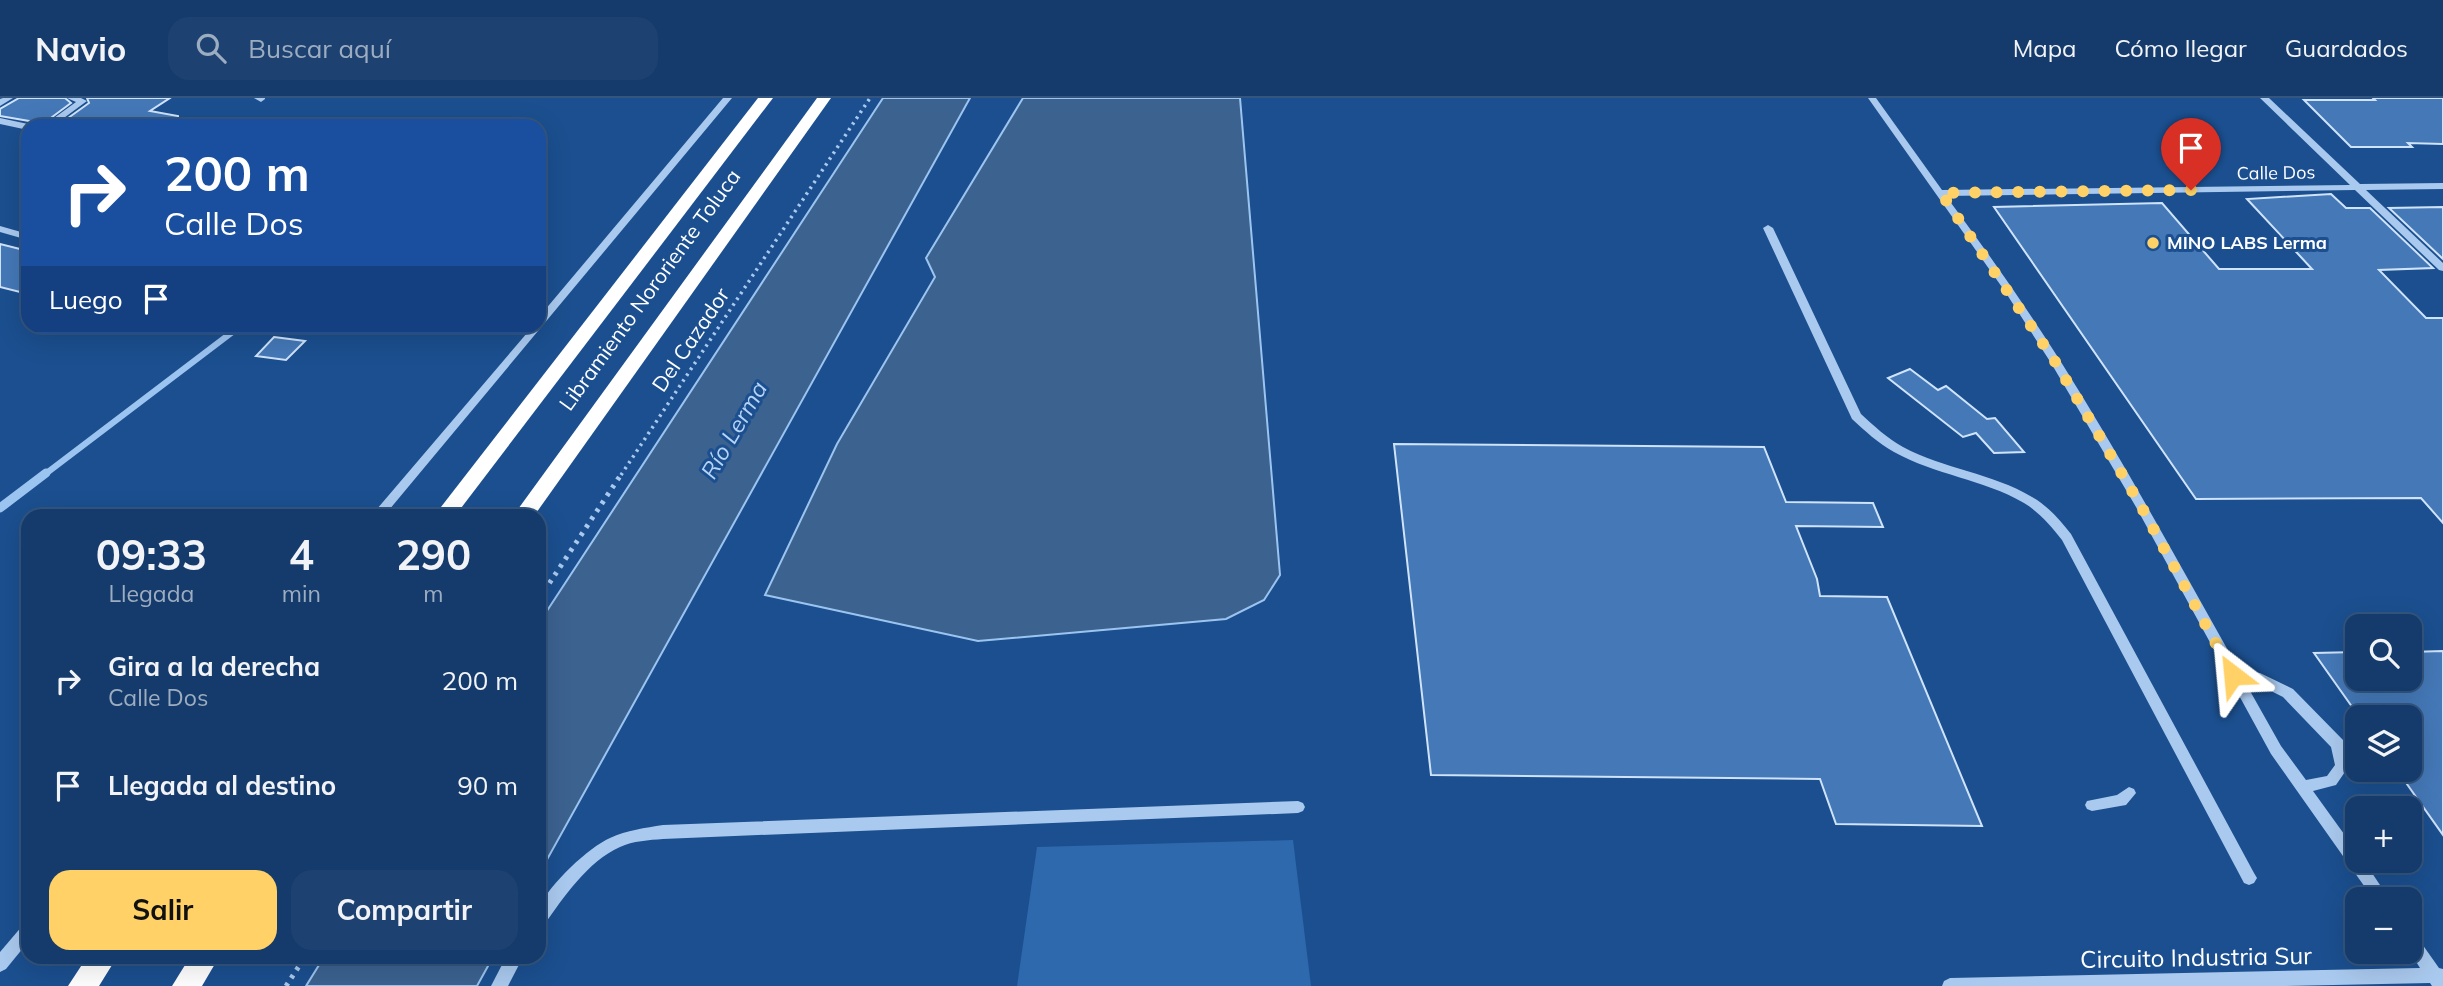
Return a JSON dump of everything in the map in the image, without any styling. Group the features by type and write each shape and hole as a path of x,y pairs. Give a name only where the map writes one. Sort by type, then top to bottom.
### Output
{"highway":[{"name":"Libramiento Nororiente Toluca","path":"449,509 766,98"},
{"name":"Libramiento Nororiente Toluca","path":"528,509 824,98"},
{"path":"82,986 99,964"},
{"path":"186,986 201,964"}],"street":[{"path":"0,103 9,98"},
{"path":"57,119 83,100 71,98"},
{"path":"546,316 728,98"},
{"path":"1872,98 1941,193 2056,363 2141,506 2276,750 2375,887"},
{"path":"2264,98 2443,268"},
{"path":"0,121 21,126"},
{"name":"Calle Dos","path":"1941,193 2443,186"},
{"path":"0,229 21,235"},
{"path":"1768,229 1856,416 1874,436 1927,464 1998,485 2029,501 2052,519 2067,537 2249,878"},
{"path":"546,309 552,309"},
{"path":"383,509 531,333"},
{"path":"2233,675 2255,677 2288,693 2338,744 2342,766 2331,781 2302,787"},
{"path":"2092,804 2121,801 2129,793"},
{"path":"546,910 580,869 611,845 638,836 663,832 1298,807"},
{"path":"0,964 21,938"},
{"path":"2422,956 2439,979"},
{"path":"499,986 511,964"},
{"name":"Circuito Industria Sur","path":"1950,986 2439,979"}],"path":[{"name":"Del Cazador","path":"546,588 870,98"},
{"path":"286,986 300,964"}],"shaded area":[{"path":"1293,840 1311,986 1017,986 1037,847"}],"water":[{"name":"Río Lerma","path":"883,98 970,98 546,861 546,612"},
{"path":"1023,98 1240,98 1280,575 1264,600 1226,619 978,641 765,595 837,444 935,277 926,258"},
{"path":"320,964 489,964 477,986 306,986"}],"building":[{"path":"19,98 65,98 71,103 49,119 21,120 0,116 0,109"},
{"path":"87,98 170,98 150,111 178,116 178,119 67,119 89,103"},
{"path":"2373,98 2443,98 2443,144 2408,143 2412,147 2351,147 2304,100 2375,100"},
{"path":"2331,194 2346,208 2370,208 2433,268 2379,270 2426,318 2443,318 2443,523 2421,498 2196,499 1994,207 2162,203 2219,269 2312,269 2247,199"},
{"path":"2443,207 2443,259 2389,208"},
{"path":"0,244 21,249 21,292 0,287"},
{"path":"274,337 305,341 286,360 256,356"},
{"path":"1910,369 1938,390 1946,386 1987,419 1995,418 2024,452 1994,453 1976,433 1963,437 1888,378"},
{"path":"1394,444 1764,447 1786,502 1873,503 1883,527 1796,526 1817,579 1820,596 1887,597 1982,826 1836,824 1820,779 1431,775"},
{"path":"2443,651 2443,835 2422,805 2422,796 2415,796 2405,782 2422,782 2422,705 2351,705 2314,653 2345,652 2345,691 2422,691 2422,652"}],"waterway":[{"path":"44,475 231,333"},
{"path":"0,508 46,473"}],"place":[{"name":"MINO LABS Lerma","path":"2153,243"}],"route":[{"path":"2191,190 1941,193 2056,363 2141,506 2233,675"}]}
